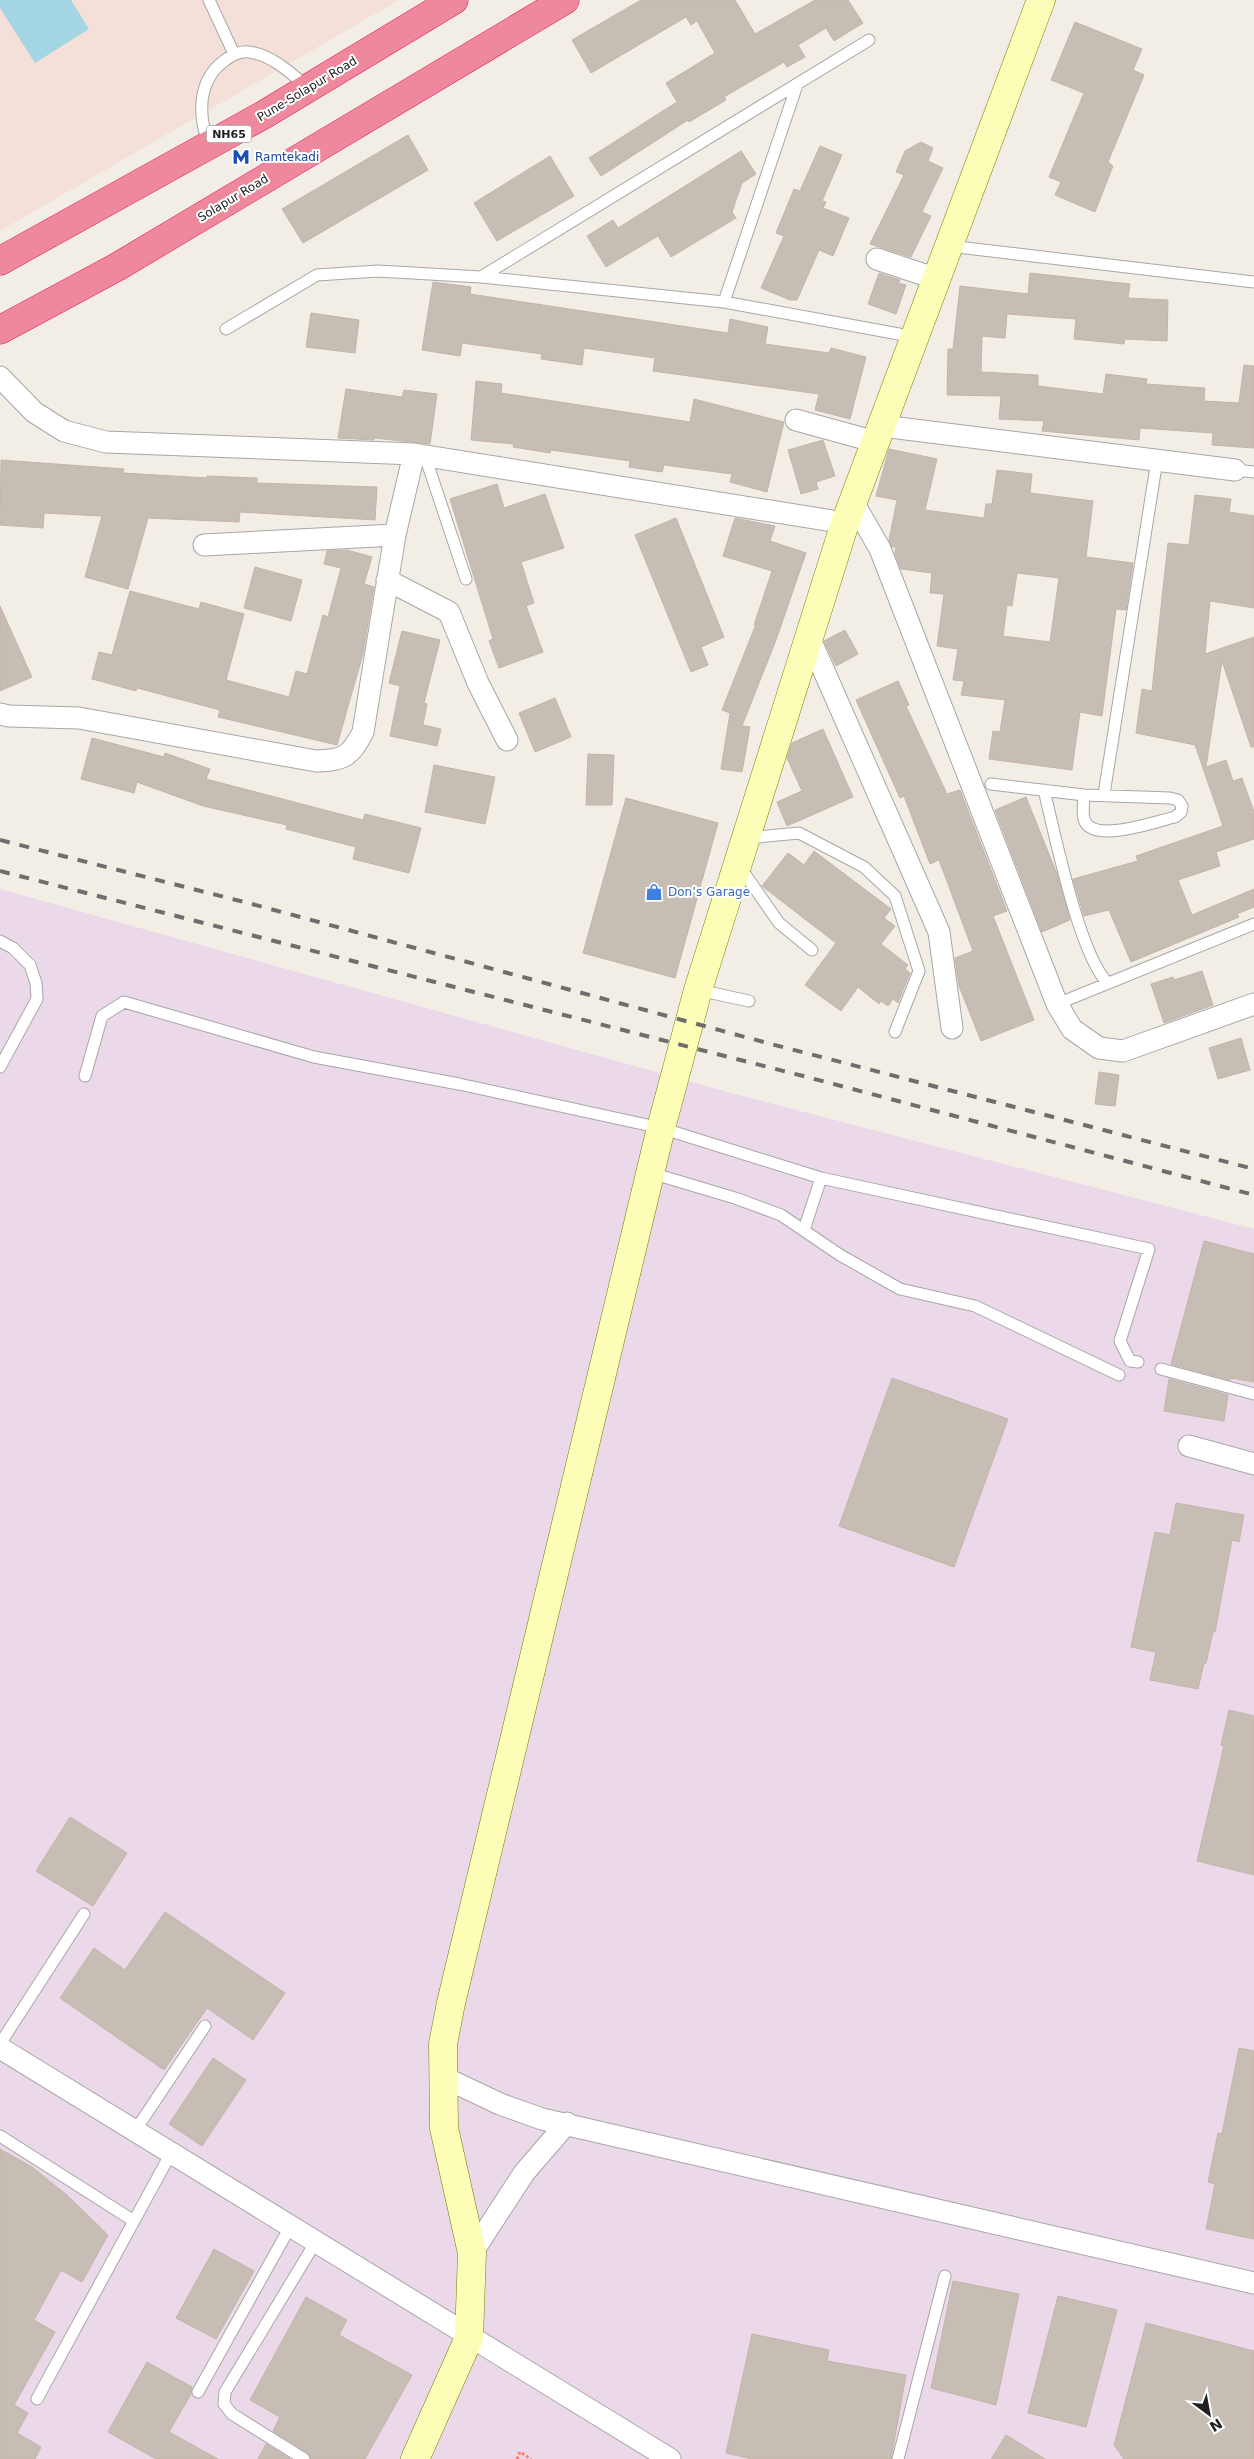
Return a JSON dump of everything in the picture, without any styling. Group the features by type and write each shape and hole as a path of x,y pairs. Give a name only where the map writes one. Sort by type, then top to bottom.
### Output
{"highway":[{"name":"Pune-Solapur Road","path":"0,261 209,145 454,0"},
{"name":"Solapur Road","path":"0,330 117,267 565,0"}],"street":[{"path":"415,2459 469,2338 472,2253 444,2128 443,2044 451,2003 662,1128 698,990 849,512 1041,0"},
{"path":"877,259 937,279"},
{"path":"0,377 34,412 64,431 106,442 420,455 849,512 880,549 1057,1004 1072,1029 1099,1048 1123,1052 1254,1004"},
{"path":"796,420 879,434 1157,460 1245,471"},
{"path":"0,714 9,716 79,718 316,761 339,760 353,750 363,732 395,535 420,455"},
{"path":"204,545 395,535"},
{"path":"387,580 449,612 478,683 507,740"},
{"path":"809,637 938,932 952,1028"},
{"path":"1189,1446 1254,1464"},
{"path":"0,2048 469,2338 670,2459"},
{"path":"443,2077 500,2104 542,2119 568,2123 1254,2283"},
{"path":"472,2253 524,2173 568,2123"}],"lane":[{"path":"208,0 234,54"},
{"path":"482,277 869,40"},
{"path":"209,145 202,126 203,89 213,69 234,54 249,52 275,61 308,88"},
{"path":"724,302 797,85"},
{"path":"949,246 1254,282"},
{"path":"226,329 317,275 378,271 482,277 724,302 915,337"},
{"path":"420,455 466,579"},
{"path":"1104,794 1157,460"},
{"path":"992,784 1084,795 1104,794 1170,798 1178,800 1182,806 1181,812 1175,817 1112,832 1097,831 1089,826 1084,819 1084,795"},
{"path":"1044,790 1059,854 1085,941 1100,976 1108,983"},
{"path":"745,838 799,833 864,867 896,896 920,971 895,1032"},
{"path":"737,864 779,923 812,950"},
{"path":"1057,1004 1254,924"},
{"path":"0,941 13,948 30,964 36,982 36,999 0,1067"},
{"path":"698,990 750,1001"},
{"path":"85,1076 102,1016 124,1002 314,1057 459,1084 662,1128 821,1178 1149,1249 1120,1341 1130,1361 1138,1362"},
{"path":"651,1173 735,1198 781,1215 840,1255 900,1289 975,1306 1118,1375"},
{"path":"804,1230 821,1178"},
{"path":"1160,1369 1254,1394"},
{"path":"0,2044 84,1914"},
{"path":"135,2131 205,2026"},
{"path":"0,2136 134,2221"},
{"path":"37,2399 170,2153"},
{"path":"198,2392 290,2227"},
{"path":"304,2459 232,2414 224,2404 225,2392 315,2243"},
{"path":"898,2459 945,2276"}],"path":[{"path":"517,2459 520,2452 531,2459"}],"shaded area":[{"path":"0,0 399,0 0,231"},
{"path":"0,889 731,1093 1254,1229 1254,2459 0,2459"}],"water":[{"path":"0,0 71,0 89,29 35,63 0,8"}],"building":[{"path":"641,0 735,0 755,34 815,0 848,0 863,23 834,41 826,28 798,45 805,57 787,67 784,62 724,97 726,100 689,122 688,120 601,176 589,158 677,102 666,83 715,53 697,21 691,25 686,17 591,73 572,40"},
{"path":"1075,22 1142,49 1133,70 1144,75 1108,162 1113,166 1095,212 1055,195 1061,182 1049,177 1084,93 1051,80"},
{"path":"408,135 428,170 303,243 282,209"},
{"path":"921,142 933,148 928,161 943,168 922,212 931,216 911,257 870,244 904,175 896,172 905,151"},
{"path":"820,146 842,155 822,201 826,202 823,208 849,218 833,256 819,250 797,300 790,300 761,288 784,236 776,233 794,189 800,191"},
{"path":"741,151 756,174 742,183 732,212 736,218 671,257 658,236 606,267 587,236 613,220 618,228"},
{"path":"550,156 574,196 497,241 474,203"},
{"path":"879,273 900,280 898,283 906,285 896,314 868,304"},
{"path":"1030,273 1130,284 1128,298 1168,300 1167,341 1125,339 1124,344 1074,339 1076,319 1007,314 1005,338 982,336 981,372 1038,375 1038,386 1103,394 1106,374 1147,379 1146,384 1205,388 1204,401 1239,403 1244,365 1254,366 1254,448 1212,445 1213,433 1140,428 1139,440 1042,431 1044,421 999,419 1001,396 947,395 948,349 953,349 960,286 1028,294"},
{"path":"433,282 471,287 470,294 728,333 730,319 768,327 765,344 829,353 831,348 866,357 850,419 815,410 819,394 653,371 655,358 584,348 582,365 541,359 542,354 462,343 460,356 422,350"},
{"path":"311,313 359,320 355,353 306,347"},
{"path":"476,381 502,384 501,393 690,422 694,399 784,422 767,492 730,482 732,474 664,465 662,472 629,467 630,461 551,450 550,453 513,447 514,444 471,440"},
{"path":"346,389 402,397 404,390 437,394 430,444 374,438 374,440 338,438"},
{"path":"823,440 835,476 816,482 818,489 801,494 788,450"},
{"path":"889,449 937,459 925,510 984,518 986,504 992,504 997,470 1032,474 1030,493 1093,501 1086,557 1133,563 1126,610 1116,609 1102,716 1080,712 1072,770 989,759 993,731 1000,732 1005,700 961,695 964,681 953,680 958,649 937,646 944,594 930,593 932,573 901,569 895,554 896,547 892,547 889,540 897,500 876,496","holes":["1017,573 1059,578 1050,642 1003,636 1007,605 1012,606"]},
{"path":"1,460 124,469 123,473 207,478 207,476 257,478 257,483 377,487 375,520 240,512 239,522 148,518 128,589 85,577 102,516 44,513 43,528 0,525"},
{"path":"497,484 504,508 545,494 564,548 521,562 534,603 526,606 543,652 499,668 489,641 493,639 450,499"},
{"path":"1195,495 1231,499 1229,512 1254,516 1254,608 1210,601 1205,654 1254,637 1254,747 1251,747 1222,661 1206,767 1226,760 1233,781 1242,778 1254,812 1254,839 1216,852 1220,866 1178,880 1192,915 1254,889 1254,907 1237,914 1239,917 1131,962 1109,910 1084,916 1073,879 1138,861 1136,856 1223,826 1195,745 1136,733 1142,689 1152,691 1168,543 1189,545"},
{"path":"676,518 724,637 701,647 708,665 691,672 635,535"},
{"path":"735,518 775,526 770,541 806,553 776,640 742,726 750,727 742,772 721,769 730,713 722,710 756,624 754,625 772,571 723,556"},
{"path":"347,550 372,557 364,584 374,587 363,654 337,745 218,717 220,710 137,688 136,691 92,679 99,652 112,655 130,591 199,609 201,602 244,614 226,680 289,697 296,671 307,674 323,615 328,617 341,568 324,564 327,551"},
{"path":"255,567 302,580 291,621 244,608"},
{"path":"0,606 32,677 0,691"},
{"path":"845,630 858,654 836,666 824,641"},
{"path":"402,631 440,640 424,703 427,704 423,725 441,729 437,746 390,736 400,686 389,683"},
{"path":"898,681 909,705 906,706 947,794 960,790 1007,911 993,916 1034,1020 981,1041 959,986 955,958 973,951 939,860 930,864 904,796 900,798 856,700"},
{"path":"555,698 571,737 535,752 519,713"},
{"path":"823,729 853,797 787,826 777,802 802,791 787,758 792,743"},
{"path":"92,738 164,757 165,753 210,769 206,779 363,820 365,814 421,828 409,873 353,859 356,847 286,829 287,825 203,806 137,782 134,793 81,779"},
{"path":"588,754 614,755 612,805 586,805"},
{"path":"434,765 495,777 485,824 425,812"},
{"path":"1026,797 1057,874 1070,920 1042,932 995,810"},
{"path":"626,798 718,823 675,978 583,953"},
{"path":"814,851 891,909 884,918 895,926 881,944 908,965 905,969 910,973 898,1003 893,999 888,1006 881,1001 879,1004 858,987 841,1011 805,985 836,943 762,886 788,853 804,865"},
{"path":"1202,971 1213,1005 1164,1023 1151,984 1173,977 1174,980"},
{"path":"1241,1038 1250,1070 1218,1079 1209,1048"},
{"path":"1099,1072 1119,1075 1115,1106 1095,1104"},
{"path":"1204,1241 1254,1254 1254,1382 1231,1378 1230,1380 1171,1364"},
{"path":"892,1378 1008,1419 954,1567 839,1526"},
{"path":"1169,1379 1228,1395 1224,1421 1164,1411"},
{"path":"1176,1503 1244,1515 1239,1542 1232,1540 1215,1632 1213,1632 1198,1689 1150,1680 1156,1652 1131,1647 1155,1532 1170,1535"},
{"path":"1229,1710 1254,1716 1254,1875 1197,1861 1224,1746 1221,1745"},
{"path":"70,1817 127,1853 93,1906 36,1871"},
{"path":"165,1912 285,1993 253,2040 207,2008 164,2070 60,1998 94,1948 125,1970"},
{"path":"1239,2048 1254,2051 1254,2239 1206,2229 1215,2184 1208,2182 1218,2133 1222,2134"},
{"path":"213,2058 246,2080 202,2146 169,2124"},
{"path":"0,2149 32,2167 68,2196 108,2235 82,2282 61,2270 34,2320 55,2332 14,2405 28,2413 17,2433 41,2447 35,2459 0,2459"},
{"path":"214,2249 254,2271 216,2339 176,2318"},
{"path":"953,2281 1019,2294 996,2405 931,2388"},
{"path":"1058,2296 1117,2310 1086,2427 1028,2413"},
{"path":"306,2297 347,2320 339,2335 412,2375 365,2459 311,2459 308,2453 273,2431 280,2417 250,2400"},
{"path":"1146,2323 1254,2351 1254,2459 1124,2459 1114,2445"},
{"path":"752,2334 829,2350 827,2361 906,2375 891,2459 752,2459 726,2453"},
{"path":"147,2362 192,2387 191,2394 169,2432 218,2459 156,2459 108,2432"},
{"path":"1006,2435 1045,2459 991,2459"},
{"path":"266,2444 290,2459 258,2459"}],"railway":[{"path":"0,840 252,904 771,1044 1254,1169"},
{"path":"0,871 807,1077 1254,1195"}],"place":[{"name":"Ramtekadi","path":"241,157"},
{"name":"Don’s Garage","path":"654,892"}]}
